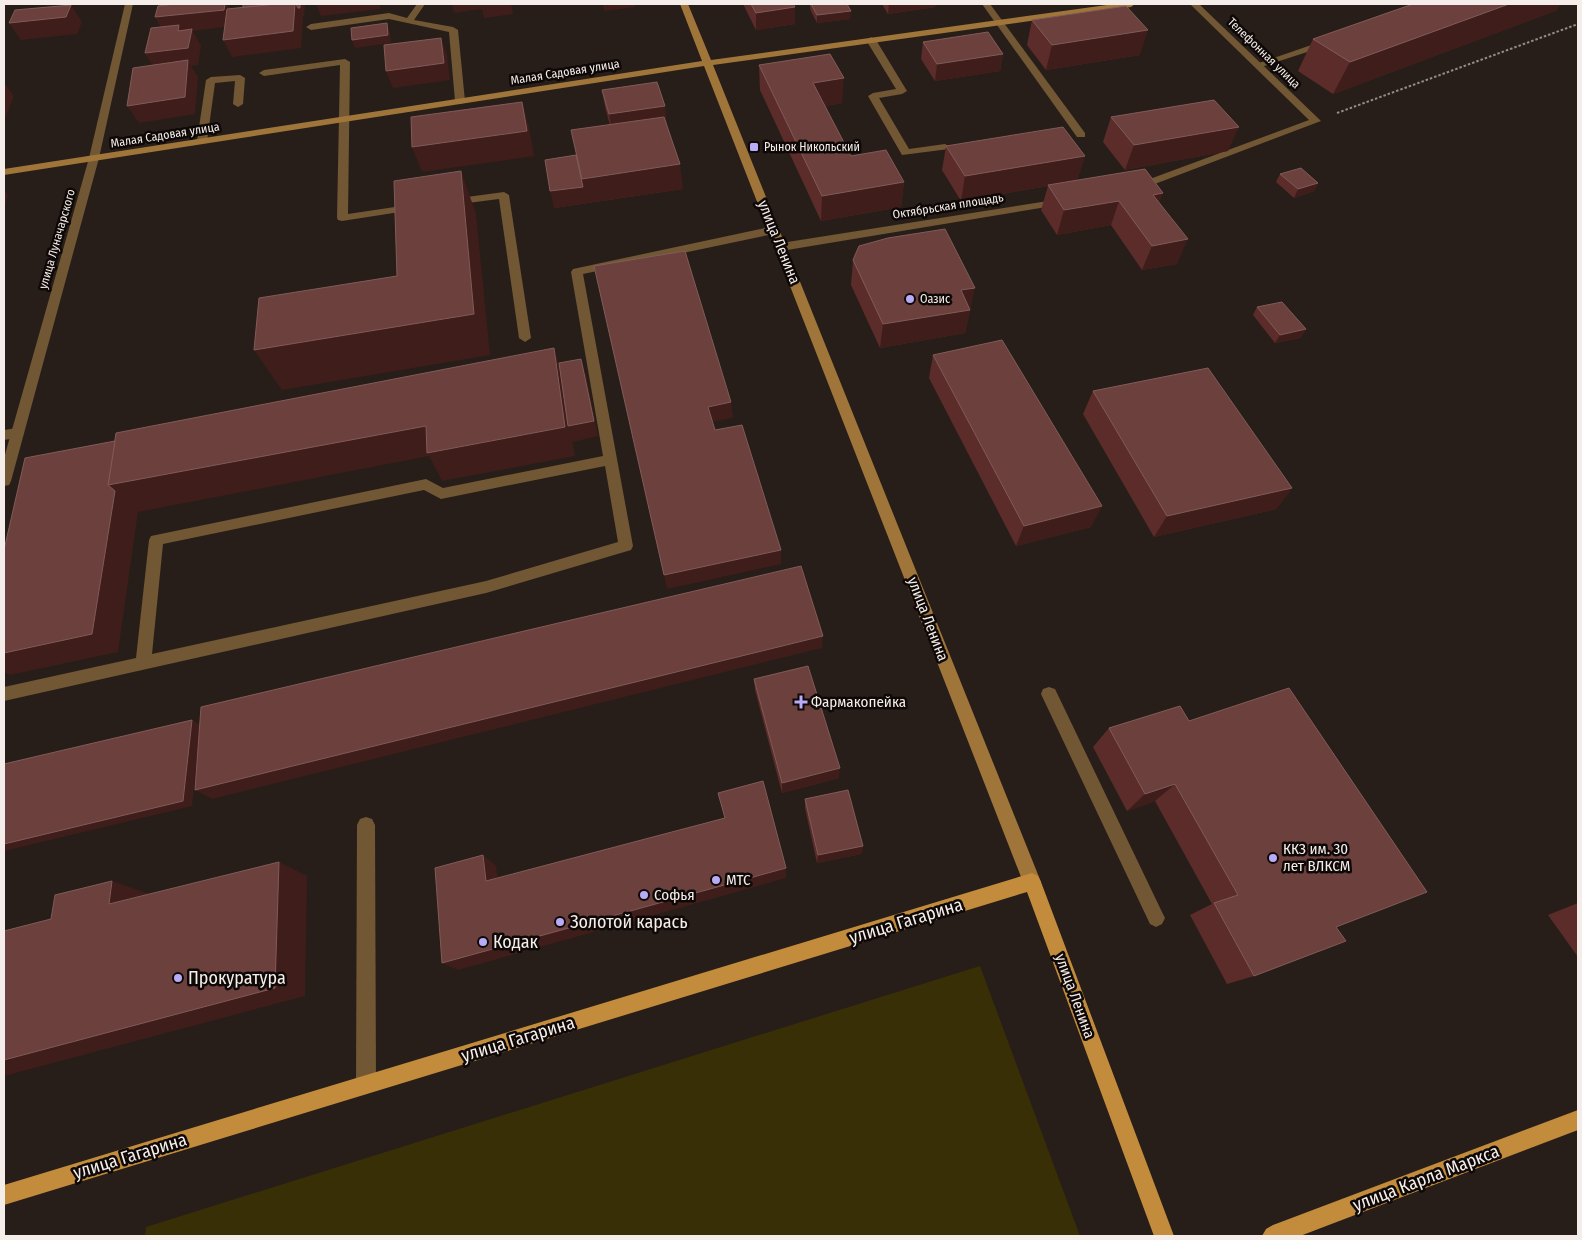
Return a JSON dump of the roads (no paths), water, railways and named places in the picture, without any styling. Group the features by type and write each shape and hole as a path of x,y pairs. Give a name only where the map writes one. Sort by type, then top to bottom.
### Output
{"main road":[{"name":"улица Гагарина","path":"4,1194 1032,882"},
{"name":"улица Ленина","path":"1032,882 1164,1236"},
{"name":"улица Карла Маркса","path":"1273,1236 1578,1120"}],"street":[{"name":"улица Луначарского","path":"4,480 10,434 94,158 129,4"},
{"path":"409,21 420,4"},
{"name":"улица Ленина","path":"684,4 1032,882"},
{"path":"986,4 1001,22 1081,135"},
{"name":"Малая Садовая улица","path":"4,172 707,63 1131,4"},
{"name":"Телефонная улица","path":"1128,190 1316,121 1194,4"},
{"path":"311,27 389,16 453,30 460,102"},
{"path":"871,40 902,90 873,96 906,153 945,146"},
{"path":"1258,65 1333,41"},
{"path":"264,74 345,62 342,120 342,218 504,195 524,338"},
{"path":"202,142 211,80 240,78 238,104"},
{"name":"Октябрьская площадь","path":"781,247 1070,201"},
{"path":"4,694 486,588 626,546 577,272 774,230"},
{"path":"143,663 156,540 426,484 441,494 610,460"},
{"path":"1049,694 1156,918"},
{"path":"366,825 366,1084"}],"place":[{"name":"Рынок Никольский","path":"754,147"},
{"name":"Оазис","path":"910,299"},
{"name":"Фармакопейка","path":"801,702"},
{"name":"ККЗ им. 30 лет ВЛКСМ","path":"1273,858"},
{"name":"МТС","path":"716,880"},
{"name":"Софья","path":"644,895"},
{"name":"Золотой карась","path":"560,922"},
{"name":"Кодак","path":"483,942"},
{"name":"Прокуратура","path":"178,978"}]}
